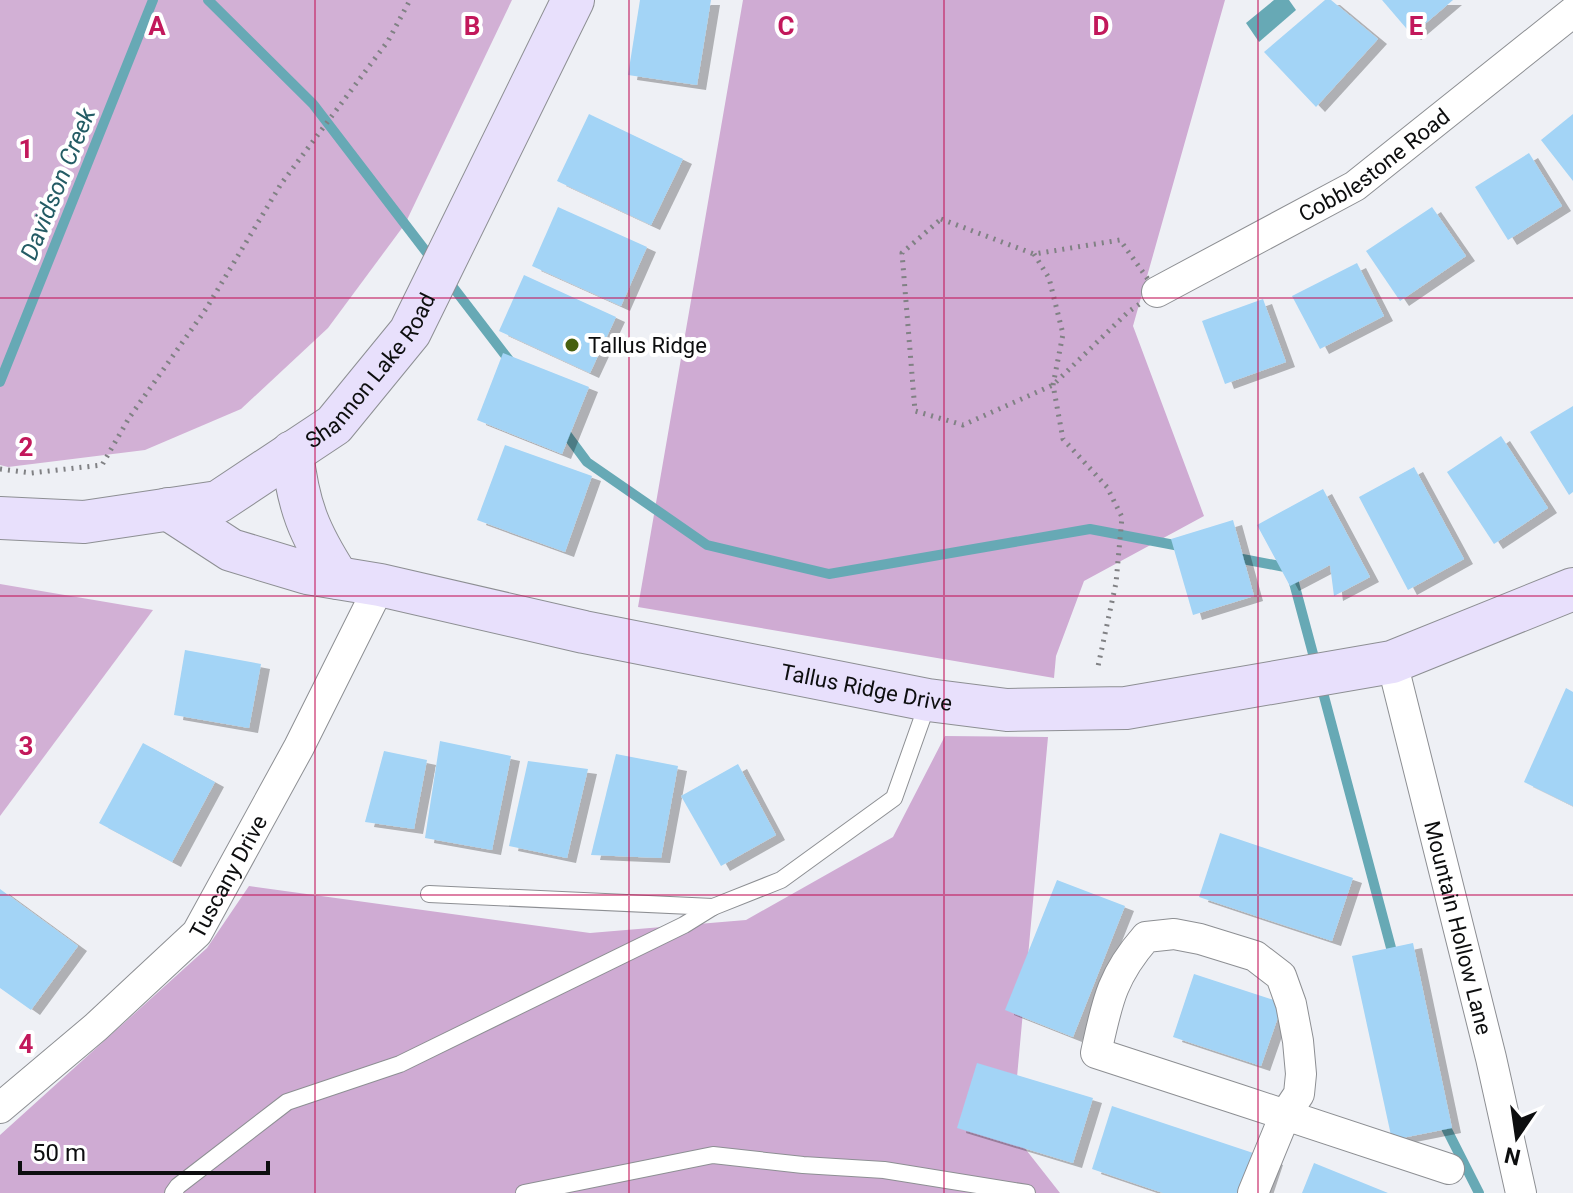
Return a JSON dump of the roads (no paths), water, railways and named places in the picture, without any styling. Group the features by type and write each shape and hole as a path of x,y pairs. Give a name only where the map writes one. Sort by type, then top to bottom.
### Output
{"street":[{"name":"Shannon Lake Road","path":"0,518 84,522 218,502 334,425 410,332 573,0"},
{"name":"Cobblestone Road","path":"1157,292 1355,186 1573,12"},
{"path":"292,452 300,503 314,542 338,578"},
{"name":"Tallus Ridge Drive","path":"168,509 231,550 307,573 380,585 584,632 928,700 1007,710 1126,708 1392,662 1573,589"},
{"name":"Tuscany Drive","path":"0,1108 96,1027 197,933 299,747 380,585"},
{"name":"Mountain Hollow Lane","path":"1392,662 1491,1058 1521,1193"},
{"path":"1253,1193 1285,1115 1299,1094 1301,1074 1291,1004 1281,976 1255,956 1200,939 1174,934 1146,937 1127,959 1109,993 1096,1053 1285,1115 1449,1169"}],"lane":[{"path":"173,1193 287,1102 400,1064 658,938 713,907 781,880 894,798 928,700"},
{"path":"429,894 713,907"},
{"path":"524,1193 713,1155 884,1170 1027,1193"}],"water":[{"path":"1274,0 1289,0 1296,10 1259,42 1246,23"}],"waterway":[{"name":"Davidson Creek","path":"0,382 153,0"},
{"path":"208,0 313,104 434,262"},
{"path":"446,278 512,364"},
{"path":"561,427 587,462 707,545 829,574 1090,529 1185,547"},
{"path":"1232,557 1290,568 1316,665"},
{"path":"1321,685 1394,959"},
{"path":"1442,1120 1479,1193"}],"place":[{"name":"Tallus Ridge","path":"572,345"}]}
